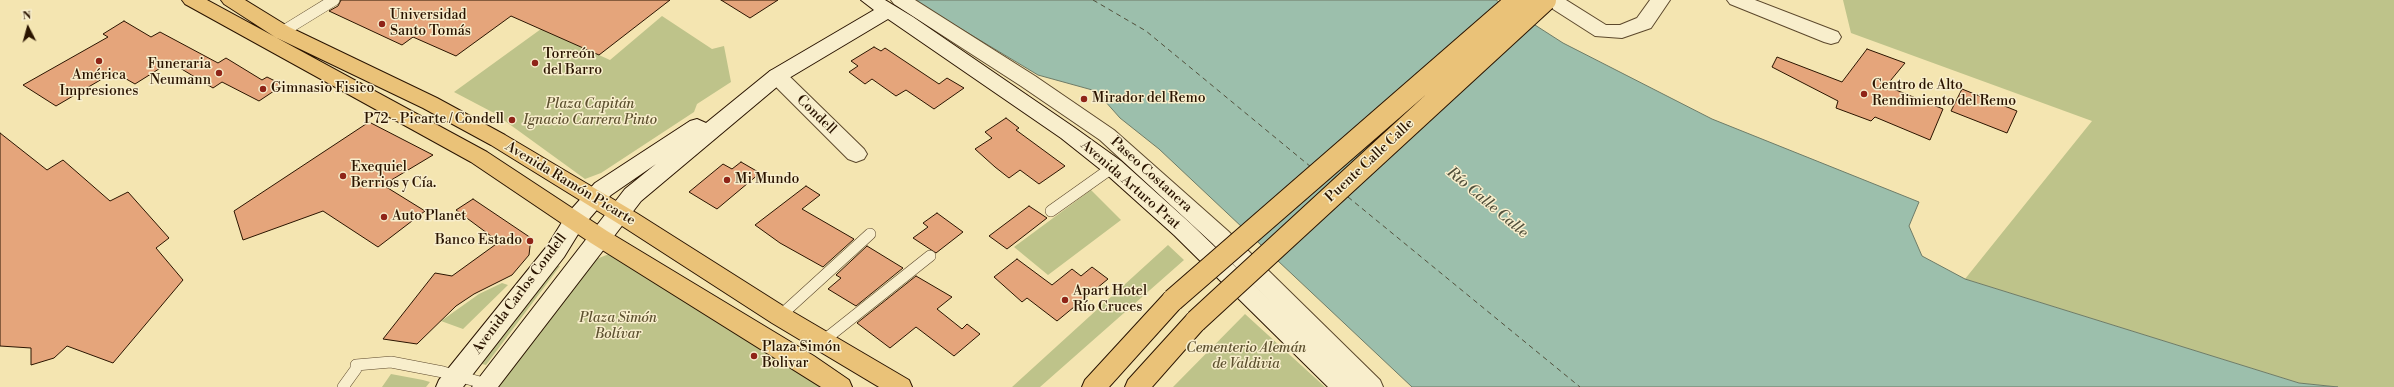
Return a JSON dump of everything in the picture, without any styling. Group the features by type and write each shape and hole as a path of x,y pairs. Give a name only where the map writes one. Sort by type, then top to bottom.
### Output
{"main road":[{"name":"Avenida Ramón Picarte","path":"192,0 479,157 575,220 599,238 805,363 840,387"},
{"name":"Avenida Ramón Picarte","path":"231,0 282,32 430,103 498,140 594,198 780,316 900,387"},
{"name":"Puente Calle Calle","path":"1094,387 1173,300 1518,0"},
{"name":"Puente Calle Calle","path":"1137,387 1196,321 1545,0"},
{"path":"1552,0 1602,31 1622,32 1644,24 1660,0"},
{"path":"1737,0 1831,37"},
{"name":"Avenida Carlos Condell","path":"486,385 633,195 777,76 887,3"},
{"name":"Avenida Arturo Prat","path":"887,3 1113,167 1182,229 1344,387"},
{"name":"Paseo Costanera","path":"887,3 1028,81 1107,135 1220,237 1371,387"},
{"name":"Condell","path":"777,76 856,154"},
{"name":"Avenida Carlos Condell","path":"453,382 556,251 575,220 603,189 724,108 752,96"}],"lane":[{"path":"282,32 334,0"},
{"path":"1051,211 1113,167"},
{"path":"780,316 870,234"},
{"path":"823,341 930,256"},
{"path":"343,387 356,369 356,365 391,362 453,382 486,385"}],"green space":[{"path":"1843,0 2394,0 2394,387 2338,387 2299,383 1965,279 2092,121 1851,33"},
{"name":"Plaza Capitán Ignacio Carrera Pinto","path":"662,16 712,49 724,46 731,82 697,104 694,112 601,173 585,179 494,113 454,92 541,29 610,60"},
{"path":"1091,190 1121,220 1048,275 1014,247"},
{"path":"1168,245 1184,260 1040,387 1012,387"},
{"name":"Plaza Simón Bolívar","path":"609,254 770,354 820,387 496,387 594,260"},
{"path":"554,265 560,266 486,365 478,363"},
{"path":"502,283 508,285 463,329 441,321 479,294"},
{"name":"Cementerio Alemán de Valdivia","path":"1245,314 1325,387 1173,387"},
{"path":"391,374 430,382 426,387 382,387"}],"water":[{"name":"Río Calle Calle","path":"913,0 1496,0 1563,43 1712,119 1919,202 1909,226 1922,256 1965,279 2299,383 2338,387 1412,387 1159,149 1120,118 1096,91 1038,75"}],"building":[{"path":"341,0 670,0 599,55 511,16 456,56 413,37 402,45 329,11 338,6"},
{"path":"721,0 778,0 750,18"},
{"path":"124,21 151,37 160,32 218,63 226,58 262,80 267,77 283,85 259,101 222,82 213,88 170,62 135,84 114,72 56,106 23,85 108,37 103,34"},
{"path":"874,47 881,51 885,48 939,84 947,78 964,88 934,109 906,90 896,96 872,79 865,84 849,72 858,66 851,61"},
{"name":"Centro de Alto Rendimiento del Remo","path":"1867,49 1905,63 1886,86 1943,109 1930,140 1875,117 1871,121 1836,108 1838,101 1772,67 1777,57 1842,82"},
{"path":"1962,89 2017,111 2007,133 1951,111"},
{"path":"1006,118 1019,128 1016,130 1065,166 1039,184 1020,170 1009,178 995,167 975,149 992,138 985,132"},
{"name":"Exequiel Berrios y Cía.","path":"369,122 433,155 383,185 425,211 378,247 323,211 243,240 234,211"},
{"path":"0,133 47,170 63,160 110,201 128,192 169,238 156,248 183,280 113,363 67,346 54,358 31,365 31,348 0,346"},
{"name":"Mi Mundo","path":"741,162 760,173 717,209 689,192 723,164 732,169"},
{"path":"806,186 820,195 802,209 854,239 823,267 780,243 755,225"},
{"path":"473,199 531,238 529,255 512,275 474,294 456,306 417,344 383,339 435,273 452,276 499,242 456,210"},
{"path":"1029,206 1047,218 1007,249 989,236"},
{"path":"937,213 963,232 936,253 913,238 928,227 923,223"},
{"path":"867,246 903,268 856,306 828,289 841,278 836,275"},
{"path":"1017,259 1052,285 1072,269 1081,276 1092,267 1108,279 1057,321 1027,298 1022,302 994,277"},
{"path":"916,276 952,297 937,309 962,329 967,324 980,334 954,356 916,327 890,348 857,323"}],"ferry route":[{"path":"1093,0 1146,31 1311,167"},
{"path":"1348,197 1580,387"}],"place":[{"name":"Universidad Santo Tomás","path":"382,24"},
{"name":"América Impresiones","path":"99,61"},
{"name":"Torreón del Barro","path":"535,63"},
{"name":"Funeraria Neumann","path":"219,73"},
{"name":"Gimnasio Fisico","path":"263,89"},
{"name":"Centro de Alto Rendimiento del Remo","path":"1864,94"},
{"name":"Mirador del Remo","path":"1084,99"},
{"name":"P72 - Picarte / Condell","path":"512,120"},
{"name":"Exequiel Berrios y Cía.","path":"343,176"},
{"name":"Mi Mundo","path":"727,180"},
{"name":"Auto Planet","path":"384,217"},
{"name":"Banco Estado","path":"530,241"},
{"name":"Apart Hotel Río Cruces","path":"1065,300"},
{"name":"Plaza Simón Bolivar","path":"754,356"}]}
